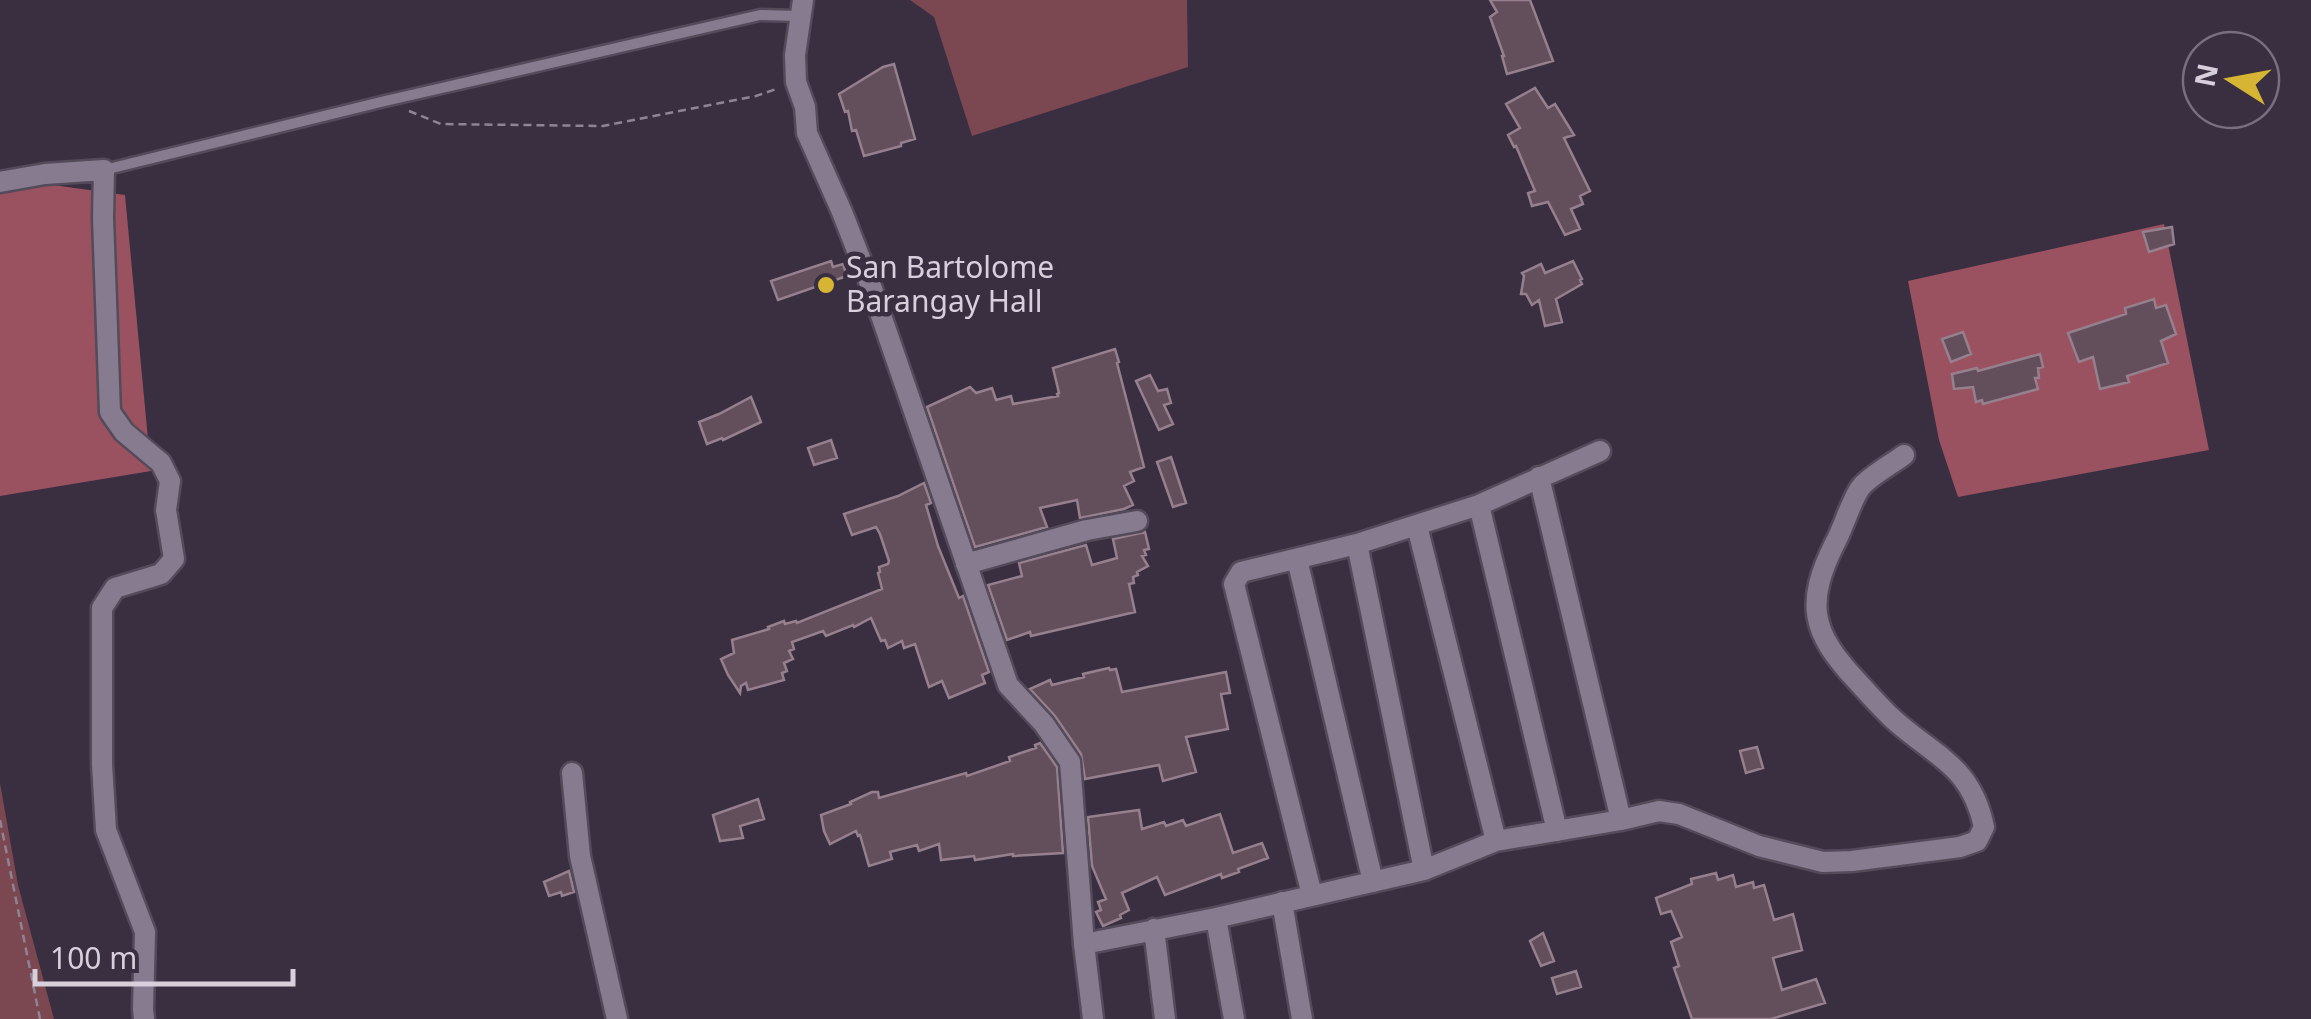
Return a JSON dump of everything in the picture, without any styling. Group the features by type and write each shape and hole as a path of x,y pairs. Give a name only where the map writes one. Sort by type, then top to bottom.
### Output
{"street":[{"path":"800,8 796,82 805,107 806,133 872,289 1008,686 1044,724 1070,762 1093,1019"},
{"path":"0,182 104,170 110,412 124,432 162,463 170,480 166,510 174,559 161,574 115,588 102,608 106,830 145,932 144,1019"},
{"path":"1312,895 1234,584 1242,572 1357,544 1479,506 1600,450"},
{"path":"1084,944 1424,870 1496,842 1659,810 1679,814 1758,846 1823,862 1977,842 1984,827 1975,796 1948,760 1894,720 1848,671 1827,646 1818,623 1817,593 1860,488 1904,455"},
{"path":"1539,476 1621,820"},
{"path":"1479,506 1557,831"},
{"path":"966,564 1087,530 1137,522"},
{"path":"1417,526 1496,842"},
{"path":"1357,544 1424,870"},
{"path":"1296,560 1373,882"},
{"path":"572,773 580,856 617,1019"},
{"path":"1282,902 1302,1019"},
{"path":"1216,918 1234,1019"},
{"path":"1154,929 1166,1019"}],"lane":[{"path":"104,170 385,101 800,8"}],"path":[{"path":"385,101 440,124 603,126 756,96 796,82"},
{"path":"0,820 40,1019"}],"shaded area":[{"path":"910,0 1187,0 1188,67 972,136 934,17"},
{"path":"0,180 125,195 151,471 0,496"},
{"path":"2164,224 2209,450 1958,497 1939,440 1908,281"},
{"path":"0,783 18,885 54,1019 0,1019"}],"building":[{"path":"1490,0 1530,0 1553,61 1507,74 1490,17 1497,12"},
{"path":"894,64 915,139 864,156 839,94"},
{"path":"1535,88 1548,108 1555,104 1574,135 1564,138 1590,191 1580,196 1583,204 1571,209 1580,229 1565,235 1548,202 1532,206 1528,193 1535,191 1508,135 1520,128 1506,104"},
{"path":"2172,227 2174,244 2149,252 2143,232"},
{"path":"831,261 833,267 843,264 847,276 778,300 771,281"},
{"path":"1573,261 1582,284 1556,299 1562,322 1545,326 1539,300 1532,305 1526,294 1521,294 1522,273 1541,264 1545,273"},
{"path":"2154,299 2156,308 2166,305 2176,334 2161,341 2168,363 2127,376 2129,382 2100,389 2093,357 2079,362 2068,333 2126,314 2125,308"},
{"path":"1963,332 1971,354 1951,362 1942,339"},
{"path":"1115,349 1144,467 1130,472 1134,481 1124,486 1133,505 1080,518 1077,500 1040,508 1047,527 975,547 927,407 970,387 976,393 992,388 996,400 1011,396 1013,404 1058,396 1053,368"},
{"path":"2040,354 2043,367 2038,368 2039,378 2035,378 2038,389 1983,404 1982,400 1976,402 1973,387 1954,389 1952,374"},
{"path":"1150,375 1158,391 1167,389 1171,403 1164,405 1173,424 1159,430 1136,381"},
{"path":"751,397 761,422 707,444 699,422"},
{"path":"831,440 837,458 814,465 808,448"},
{"path":"1171,457 1186,503 1173,507 1157,462"},
{"path":"924,483 938,546 959,598 963,596 989,672 982,675 985,683 949,698 942,681 929,687 915,644 904,648 902,641 888,648 871,618 826,636 823,631 792,642 794,649 789,651 793,659 784,663 784,680 748,690 746,683 740,693 721,659 734,653 732,640 784,621 797,623 882,589 879,567 889,561 880,534 876,527 852,535 844,514"},
{"path":"1145,532 1149,549 1142,556 1148,566 1137,572 1134,583 1129,584 1135,612 1007,640 988,585 1022,576 1019,563 1086,545 1092,565 1117,558 1113,539"},
{"path":"1116,669 1122,692 1226,672 1230,693 1221,694 1228,729 1186,737 1196,772 1163,781 1159,765 1085,779 1081,754 1055,716 1030,689 1050,680 1052,685"},
{"path":"1040,743 1057,767 1063,853 941,860 939,844 919,851 917,845 890,852 892,859 869,866 856,831 830,844 824,831 821,815 872,792 878,792 879,798 966,773 967,776 1010,761 1009,757"},
{"path":"1757,747 1763,768 1746,773 1740,751"},
{"path":"758,799 764,819 740,826 743,838 720,841 713,815"},
{"path":"1139,810 1142,829 1183,820 1186,826 1220,814 1233,853 1262,843 1268,858 1238,869 1239,872 1222,878 1221,874 1165,895 1157,877 1122,893 1129,910 1103,926 1096,912 1101,910 1098,902 1106,899 1092,866 1088,817"},
{"path":"569,871 574,892 549,896 544,882"},
{"path":"1716,873 1718,880 1733,875 1736,887 1753,882 1754,888 1764,885 1774,920 1793,914 1802,950 1773,958 1782,990 1816,979 1825,1003 1771,1019 1692,1019 1674,968 1679,966 1671,942 1682,937 1671,911 1661,914 1656,898 1692,884 1691,879"},
{"path":"1543,933 1554,961 1541,966 1530,941"},
{"path":"1576,971 1581,987 1557,994 1552,978"}],"place":[{"name":"San Bartolome Barangay Hall","path":"826,285"}]}
